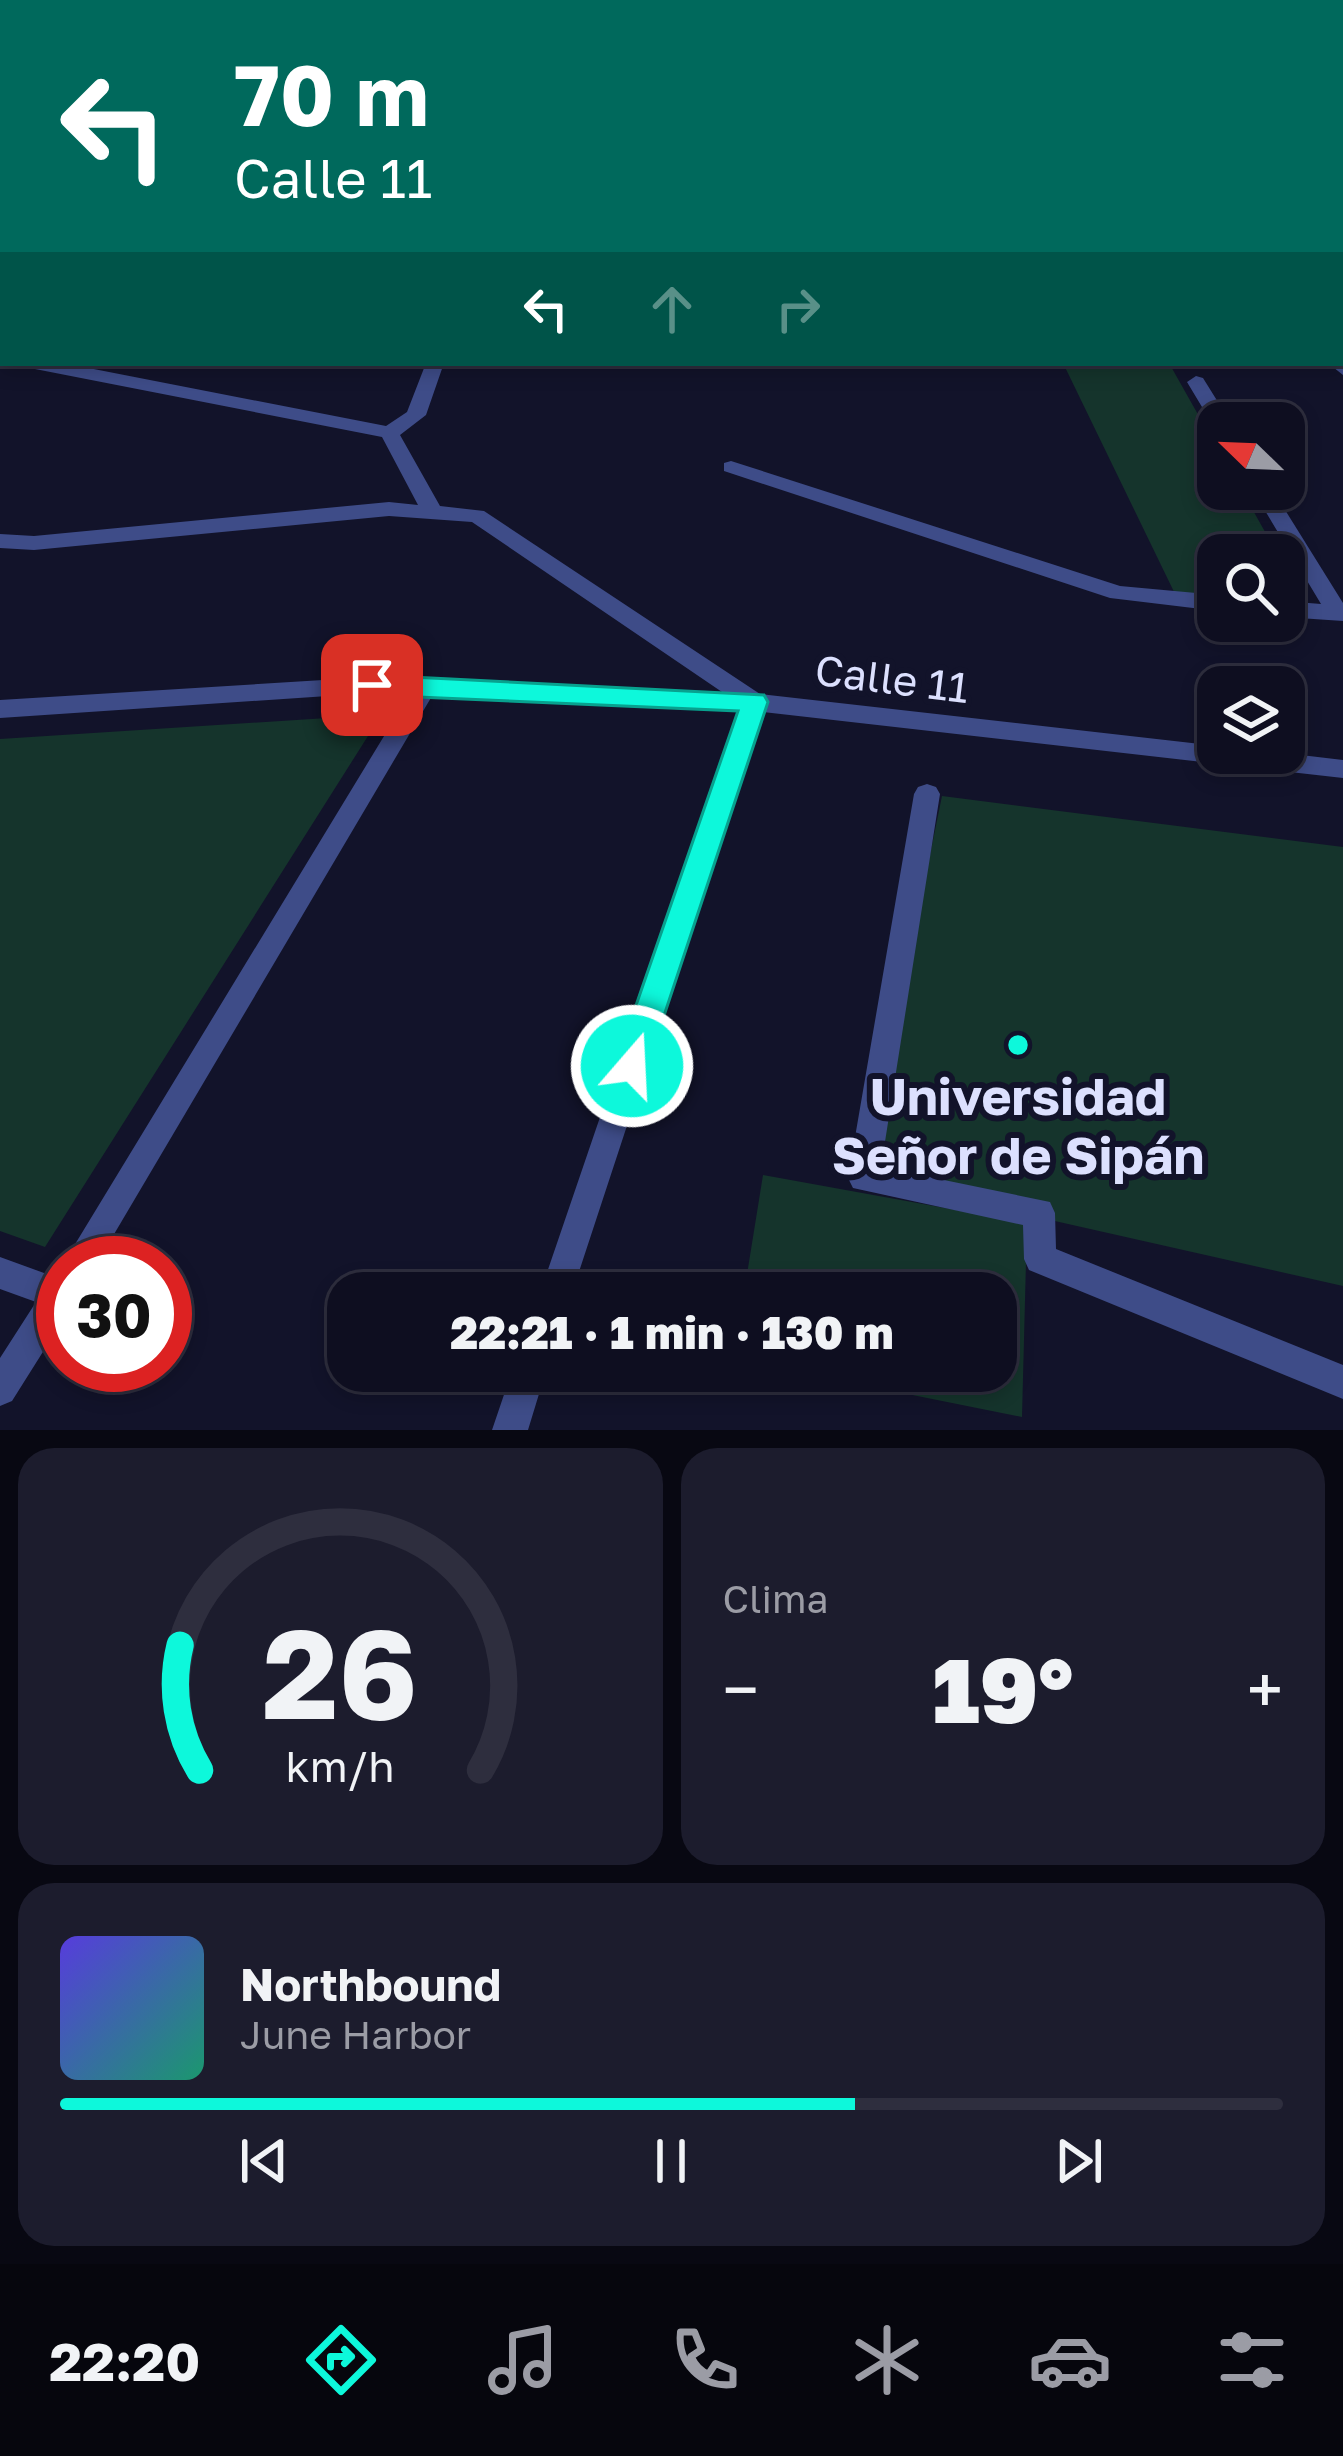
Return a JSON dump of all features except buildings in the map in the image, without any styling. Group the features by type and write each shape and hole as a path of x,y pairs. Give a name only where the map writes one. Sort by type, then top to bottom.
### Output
{"street":[{"path":"50,366 389,433 416,416 434,366"},
{"path":"1196,382 1208,402"},
{"path":"389,433 430,508"},
{"path":"731,467 1118,593 1197,601"},
{"path":"0,541 34,543 430,508 477,516 754,702 563,1272"},
{"path":"1275,510 1340,612"},
{"path":"1305,610 1340,612"},
{"name":"Calle 11","path":"0,709 372,685 426,687 754,702 1343,770"},
{"path":"96,1236 426,687"},
{"path":"927,794 864,1178 1039,1213 1040,1259 1343,1382"},
{"path":"0,1273 36,1284"},
{"path":"0,1389 36,1333"},
{"path":"510,1430 523,1392"}],"green space":[{"path":"1064,366 1171,366 1197,413 1197,510 1253,510 1266,534 1197,534 1197,597 1177,598"},
{"path":"380,717 52,1236 36,1236 36,1244 0,1231 0,739"},
{"path":"942,796 1343,847 1343,1286 864,1178"},
{"path":"763,1175 1027,1223 1022,1417 898,1392 1017,1392 1017,1272 747,1272"}],"place":[{"name":"Universidad Señor de Sipán","path":"1018,1045"}],"route":[{"path":"372,685 754,702 632,1066"}]}
